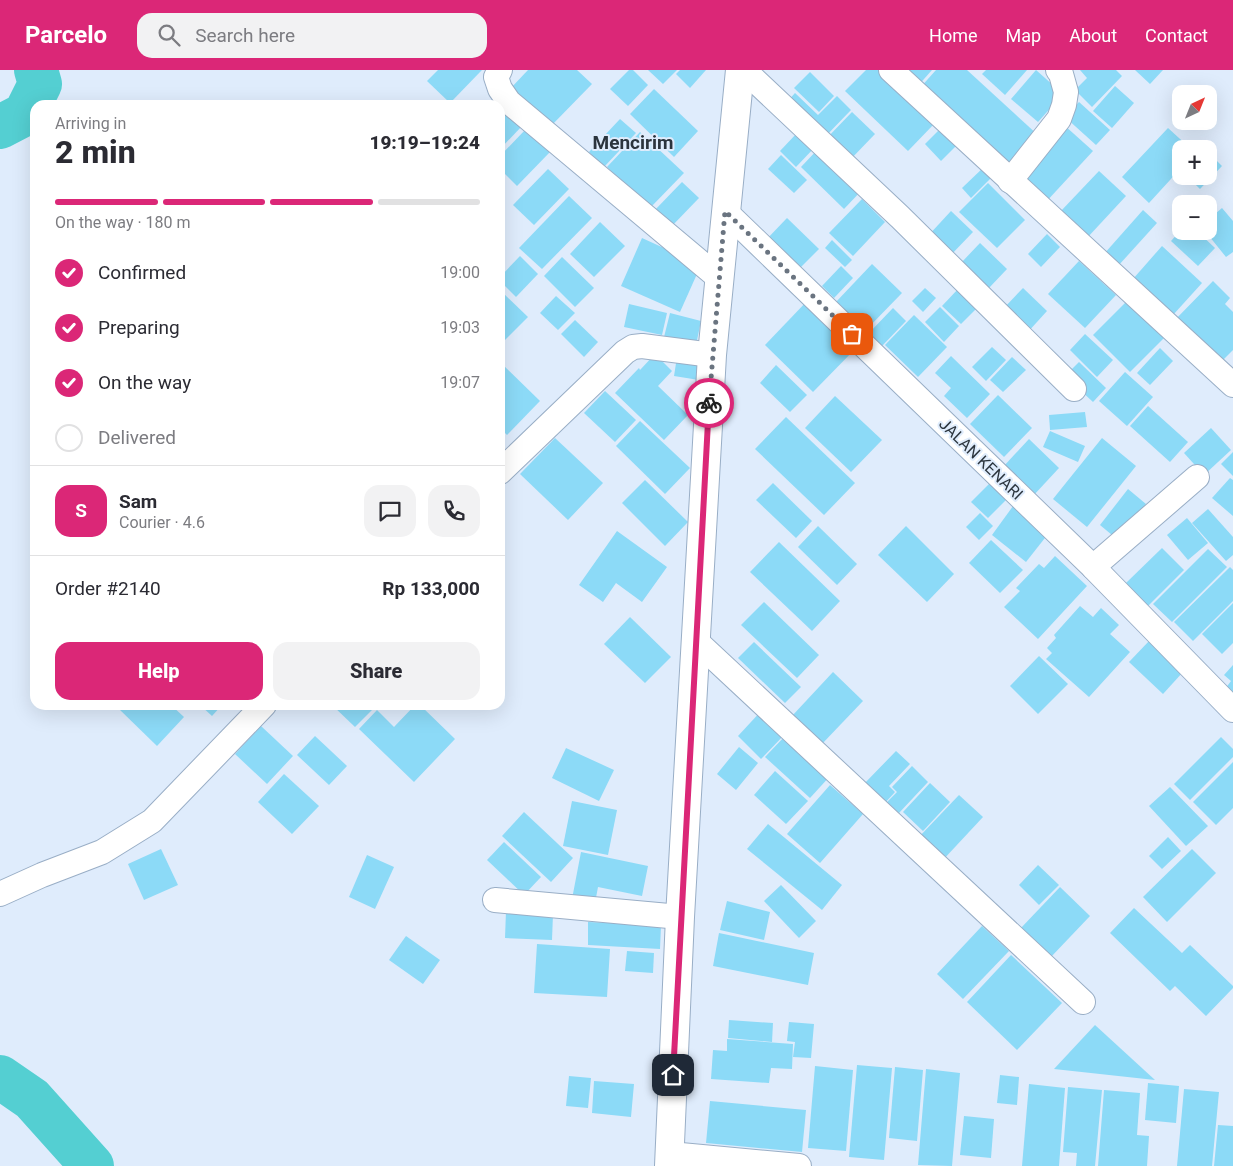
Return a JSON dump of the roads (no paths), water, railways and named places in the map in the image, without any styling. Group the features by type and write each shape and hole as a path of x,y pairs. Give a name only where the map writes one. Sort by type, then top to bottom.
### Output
{"street":[{"path":"500,70 496,77 500,89 510,102 718,278"},
{"path":"740,70 718,278 712,355 680,917 670,1160 799,1166"},
{"path":"744,70 900,217 1074,389"},
{"path":"891,70 1233,385"},
{"path":"1010,181 1059,119 1066,92 1062,74 1058,70"},
{"name":"JALAN KENARI","path":"725,211 1093,567 1233,710"},
{"path":"505,467 625,352 634,347 642,346 712,355"},
{"path":"1093,567 1196,478"},
{"path":"696,641 1083,1002"},
{"path":"0,894 42,875 102,852 152,821 259,710"},
{"path":"496,900 680,917"}],"waterway":[{"path":"32,100 40,84 36,70"},
{"path":"0,127 25,114 30,104"},
{"path":"0,1077 32,1099 92,1166"}],"district":[{"name":"Mencirim","path":"633,142"}]}
